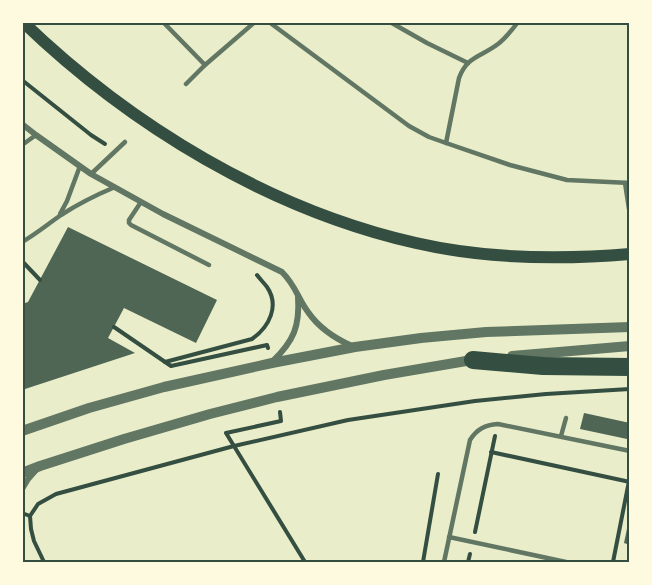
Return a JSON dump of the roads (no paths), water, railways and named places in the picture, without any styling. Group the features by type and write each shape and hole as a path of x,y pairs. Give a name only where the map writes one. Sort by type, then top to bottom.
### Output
{"highway":[{"path":"473,360 543,366 630,367"}],"main road":[{"path":"24,22 52,50 147,123 253,185 306,209 361,228 417,243 475,253 533,258 592,258 630,254"}],"street":[{"path":"22,124 91,174 163,214 282,273 291,282 307,311 320,327 336,339 356,347"},
{"path":"272,363 286,349 295,332 299,312 297,293"},
{"path":"22,431 89,408 164,387 356,347 486,332 630,327"},
{"path":"22,473 134,436 277,397 473,360 630,346"},
{"path":"22,489 40,466"}],"lane":[{"path":"163,22 205,65"},
{"path":"186,84 255,22"},
{"path":"269,22 409,126 429,137 510,165 567,180 627,183 629,209"},
{"path":"390,22 468,63"},
{"path":"446,143 462,70 474,57 496,45 508,35 518,22"},
{"path":"22,145 36,135"},
{"path":"91,174 125,142"},
{"path":"58,217 67,201 80,166"},
{"path":"22,242 86,200 116,187"},
{"path":"141,202 129,220 131,225 209,265"},
{"path":"561,436 566,418"},
{"path":"444,562 470,440 481,427 498,424 630,451"},
{"path":"449,537 566,562"}]}
